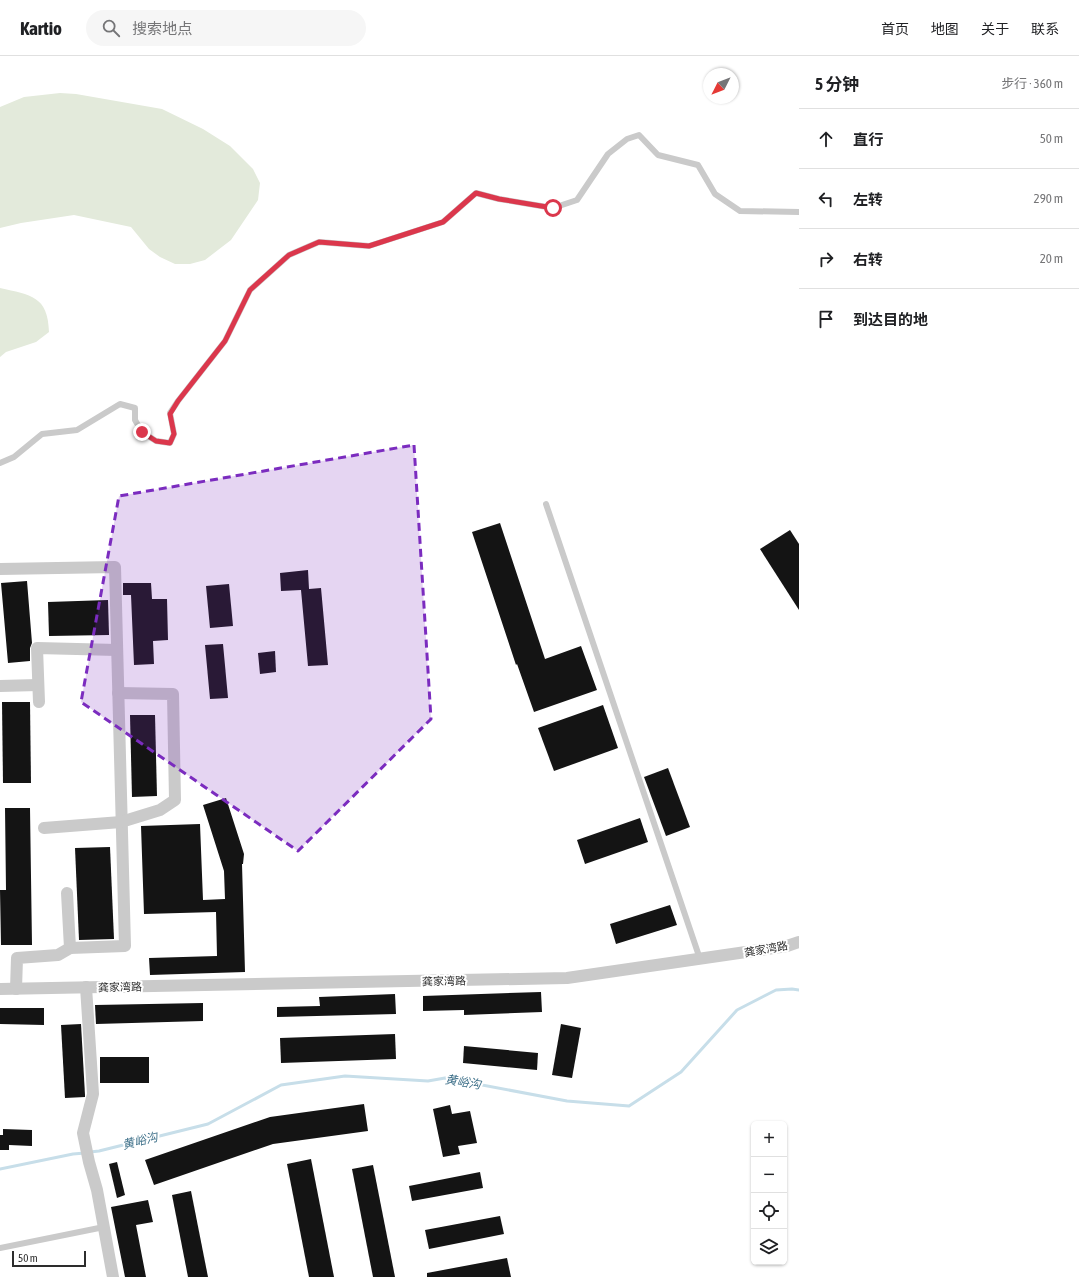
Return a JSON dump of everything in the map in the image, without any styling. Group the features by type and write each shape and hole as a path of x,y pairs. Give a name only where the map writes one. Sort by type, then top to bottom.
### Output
{"street":[{"path":"0,569 115,567 125,946 70,948 58,955 17,958 16,989"},
{"path":"39,702 37,648 117,650"},
{"path":"0,686 38,685"},
{"path":"44,828 121,822 160,810 175,800 173,694 118,693"},
{"path":"67,893 70,948"},
{"name":"龚家湾路","path":"0,989 567,978 788,946 799,942"},
{"name":"龚家湾路","path":"86,987 93,1094 83,1133 97,1190 113,1277"}],"lane":[{"path":"0,463 14,457 42,434 77,430 120,404 135,408 135,420 142,432 156,441 170,443 174,434 170,414 178,401 225,341 250,290 289,255 319,242 369,246 443,222 476,193 499,199 553,208 577,200 608,154 628,140 639,135 658,155 698,165 715,194 740,211 799,212"},
{"path":"546,504 700,959"},
{"path":"0,1248 104,1227"}],"highlighted area":[{"path":"414,445 431,719 298,851 81,702 119,496"}],"green space":[{"path":"60,93 76,94 162,109 203,129 230,146 253,169 260,183 258,200 231,240 205,260 190,264 175,264 160,257 149,249 131,227 74,215 21,223 0,228 0,107 24,97"},
{"path":"0,288 21,293 36,299 45,311 48,320 49,332 36,342 6,352 0,357"}],"building":[{"path":"500,523 545,659 581,646 597,690 534,712 517,664 516,665 472,532"},
{"path":"790,530 799,544 799,610 760,549"},
{"path":"308,570 309,589 321,588 328,665 308,666 301,590 281,591 280,573"},
{"path":"27,581 32,643 30,648 30,661 8,663 1,583"},
{"path":"123,583 151,583 152,599 167,599 168,640 153,641 154,664 134,665 131,595 123,595"},
{"path":"229,584 233,626 210,628 206,586"},
{"path":"108,600 109,635 49,636 48,602"},
{"path":"223,644 228,698 210,699 205,645"},
{"path":"275,651 276,672 260,674 258,653"},
{"path":"2,702 30,702 31,783 3,783"},
{"path":"603,705 618,748 554,771 538,728"},
{"path":"130,715 155,715 157,796 132,797"},
{"path":"668,768 690,827 666,836 644,777"},
{"path":"226,798 244,854 242,864 245,972 150,975 149,958 217,956 216,912 144,914 141,826 200,824 203,900 225,899 224,871 203,805"},
{"path":"5,808 30,808 32,945 1,945 0,890 6,890"},
{"path":"640,818 648,842 585,864 577,840"},
{"path":"110,847 114,939 79,940 75,848"},
{"path":"670,905 677,925 616,944 610,924"},
{"path":"541,992 542,1012 464,1015 464,1010 423,1011 423,996"},
{"path":"395,994 396,1014 277,1017 277,1007 320,1006 319,997"},
{"path":"203,1003 203,1021 96,1024 95,1005"},
{"path":"0,1008 44,1008 44,1025 0,1024"},
{"path":"81,1024 85,1097 65,1098 61,1025"},
{"path":"561,1024 581,1028 572,1078 552,1075"},
{"path":"395,1034 396,1059 281,1063 280,1038"},
{"path":"464,1046 538,1053 537,1070 463,1063"},
{"path":"100,1057 149,1057 149,1083 100,1083"},
{"path":"364,1104 368,1131 273,1144 154,1185 145,1160 270,1117"},
{"path":"450,1105 452,1114 470,1111 477,1143 458,1146 460,1154 443,1157 433,1109"},
{"path":"3,1129 32,1130 32,1146 9,1145 9,1150 0,1150 0,1135 3,1135"},
{"path":"311,1159 334,1277 309,1277 287,1164"},
{"path":"117,1162 125,1195 117,1198 109,1164"},
{"path":"373,1165 395,1277 373,1277 352,1169"},
{"path":"480,1172 483,1188 412,1201 409,1186"},
{"path":"191,1191 208,1277 188,1277 172,1195"},
{"path":"148,1200 153,1222 136,1225 146,1277 125,1277 111,1207"},
{"path":"500,1216 504,1234 429,1249 425,1230"},
{"path":"507,1258 511,1277 427,1277 427,1273"}],"waterway":[{"name":"黄峪沟","path":"90,1152 208,1124 281,1085 345,1076 428,1081 445,1078 567,1101 629,1106 681,1072 737,1010 776,990 799,990"},
{"path":"0,1169 73,1154 85,1153"}],"route":[{"path":"142,432 156,441 170,443 174,434 170,414 178,401 225,341 250,290 289,255 319,242 369,246 443,222 476,193 499,199 553,208"}]}
